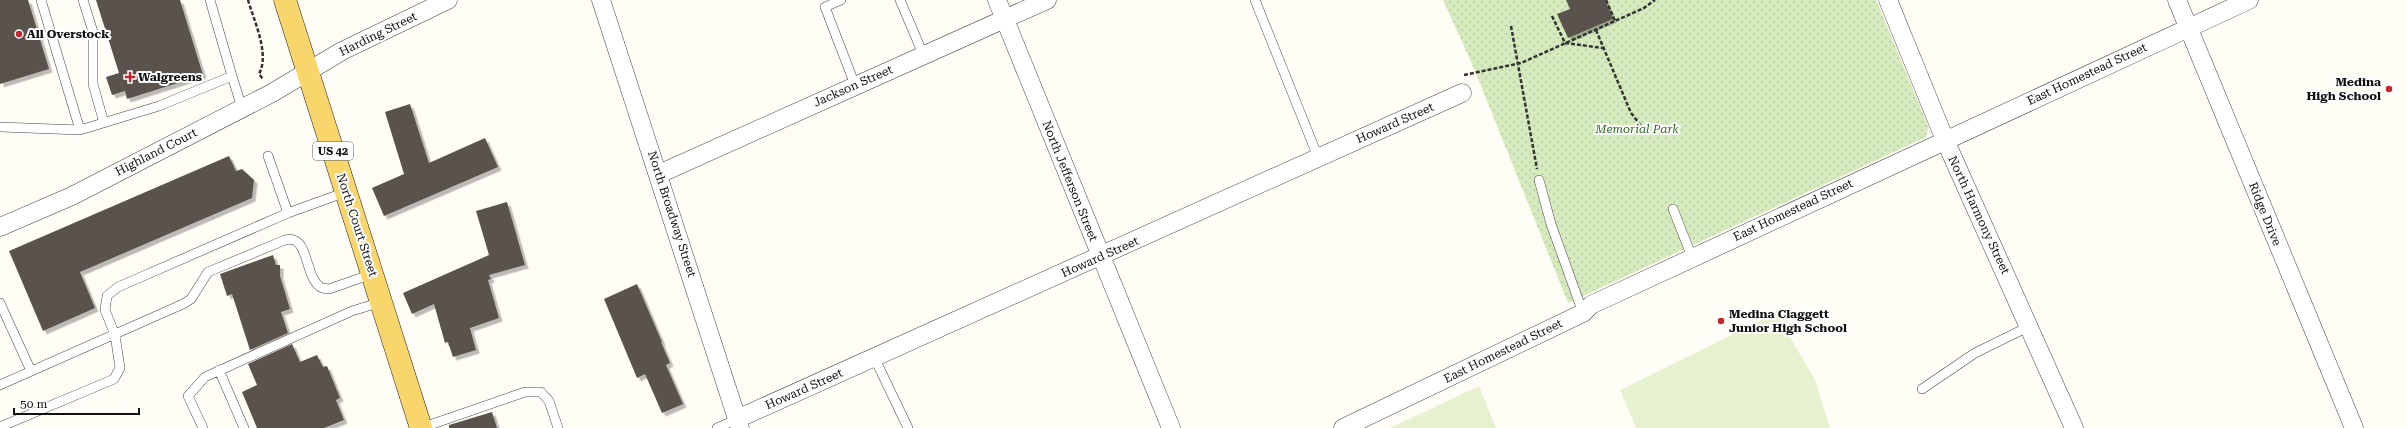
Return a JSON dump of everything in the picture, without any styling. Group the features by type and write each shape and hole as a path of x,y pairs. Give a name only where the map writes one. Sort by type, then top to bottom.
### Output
{"main road":[{"name":"North Court Street","path":"285,0 421,428"}],"street":[{"name":"Harding Street","path":"308,70 342,51 448,0"},
{"name":"North Broadway Street","path":"602,0 739,423"},
{"name":"North Jefferson Street","path":"997,0 1100,257 1171,428"},
{"name":"Jackson Street","path":"659,174 1046,0"},
{"name":"North Harmony Street","path":"1888,0 1945,140 2030,326 2074,428"},
{"name":"Ridge Drive","path":"2177,0 2354,428"},
{"name":"East Homestead Street","path":"1343,428 1583,313 1591,305 1692,257 2249,0"},
{"name":"Highland Court","path":"0,227 72,196 272,93 308,70"},
{"name":"Howard Street","path":"739,423 874,357 1100,257 1462,93"}],"lane":[{"path":"41,0 80,130"},
{"path":"82,0 93,32 93,84 104,123"},
{"path":"210,0 242,108"},
{"path":"842,0 825,7 855,85"},
{"path":"900,0 923,54"},
{"path":"1255,0 1318,157"},
{"path":"0,127 80,130 159,106 232,76"},
{"path":"268,156 288,212"},
{"path":"1539,180 1551,224 1583,313"},
{"path":"0,427 114,379 120,368 115,335 105,310 107,296 118,287 288,212 346,192"},
{"path":"1673,209 1692,257"},
{"path":"0,385 187,302 191,299 208,272 288,239 300,244 313,280 322,288 329,289 372,274"},
{"path":"203,428 188,396 204,377 352,311 381,302"},
{"path":"0,303 31,371"},
{"path":"1922,389 1975,353 2030,326"},
{"path":"874,357 908,428"},
{"path":"219,370 244,428"},
{"path":"421,428 525,392 541,392 549,401 558,428"},
{"path":"717,428 739,423"}],"path":[{"path":"248,0 260,42 263,66 259,74 272,93"},
{"path":"1606,0 1615,21"},
{"path":"1552,16 1565,43 1604,48"},
{"path":"1511,26 1539,180"},
{"path":"1596,30 1631,113 1645,131"}],"green space":[{"name":"Memorial Park","path":"1443,0 1876,0 1929,128 1926,137 1568,303 1473,66"},
{"path":"1776,313 1815,380 1830,428 1636,428 1620,390"},
{"path":"1479,386 1496,428 1390,428"}],"building":[{"name":"All Overstock","path":"0,0 28,0 49,69 0,84"},
{"name":"Walgreens","path":"96,0 180,0 203,75 127,99 125,91 112,95 106,77 119,73"},
{"path":"1566,0 1605,0 1613,19 1568,38 1557,14 1570,9"},
{"path":"410,104 429,163 485,138 498,167 384,216 372,188 404,174 385,112"},
{"path":"229,156 236,171 242,169 254,180 252,198 80,272 95,308 43,331 9,251"},
{"path":"507,202 525,265 489,275 491,279 488,280 499,318 470,328 476,350 453,357 448,342 445,343 434,304 412,314 403,293 489,255 476,211"},
{"path":"273,255 276,265 280,265 280,276 290,309 281,312 288,333 250,350 232,294 227,296 220,274"},
{"path":"637,284 662,342 670,363 666,365 683,404 662,413 645,374 637,378 604,299"},
{"path":"292,344 300,362 317,355 323,367 327,366 340,398 336,400 344,420 324,428 257,428 242,392 257,385 248,364"},
{"path":"492,412 497,428 449,428 449,425"}],"place":[{"name":"All Overstock","path":"19,34"},
{"name":"Walgreens","path":"130,77"},
{"name":"Medina High School","path":"2389,89"},
{"name":"Medina Claggett Junior High School","path":"1721,321"}]}
